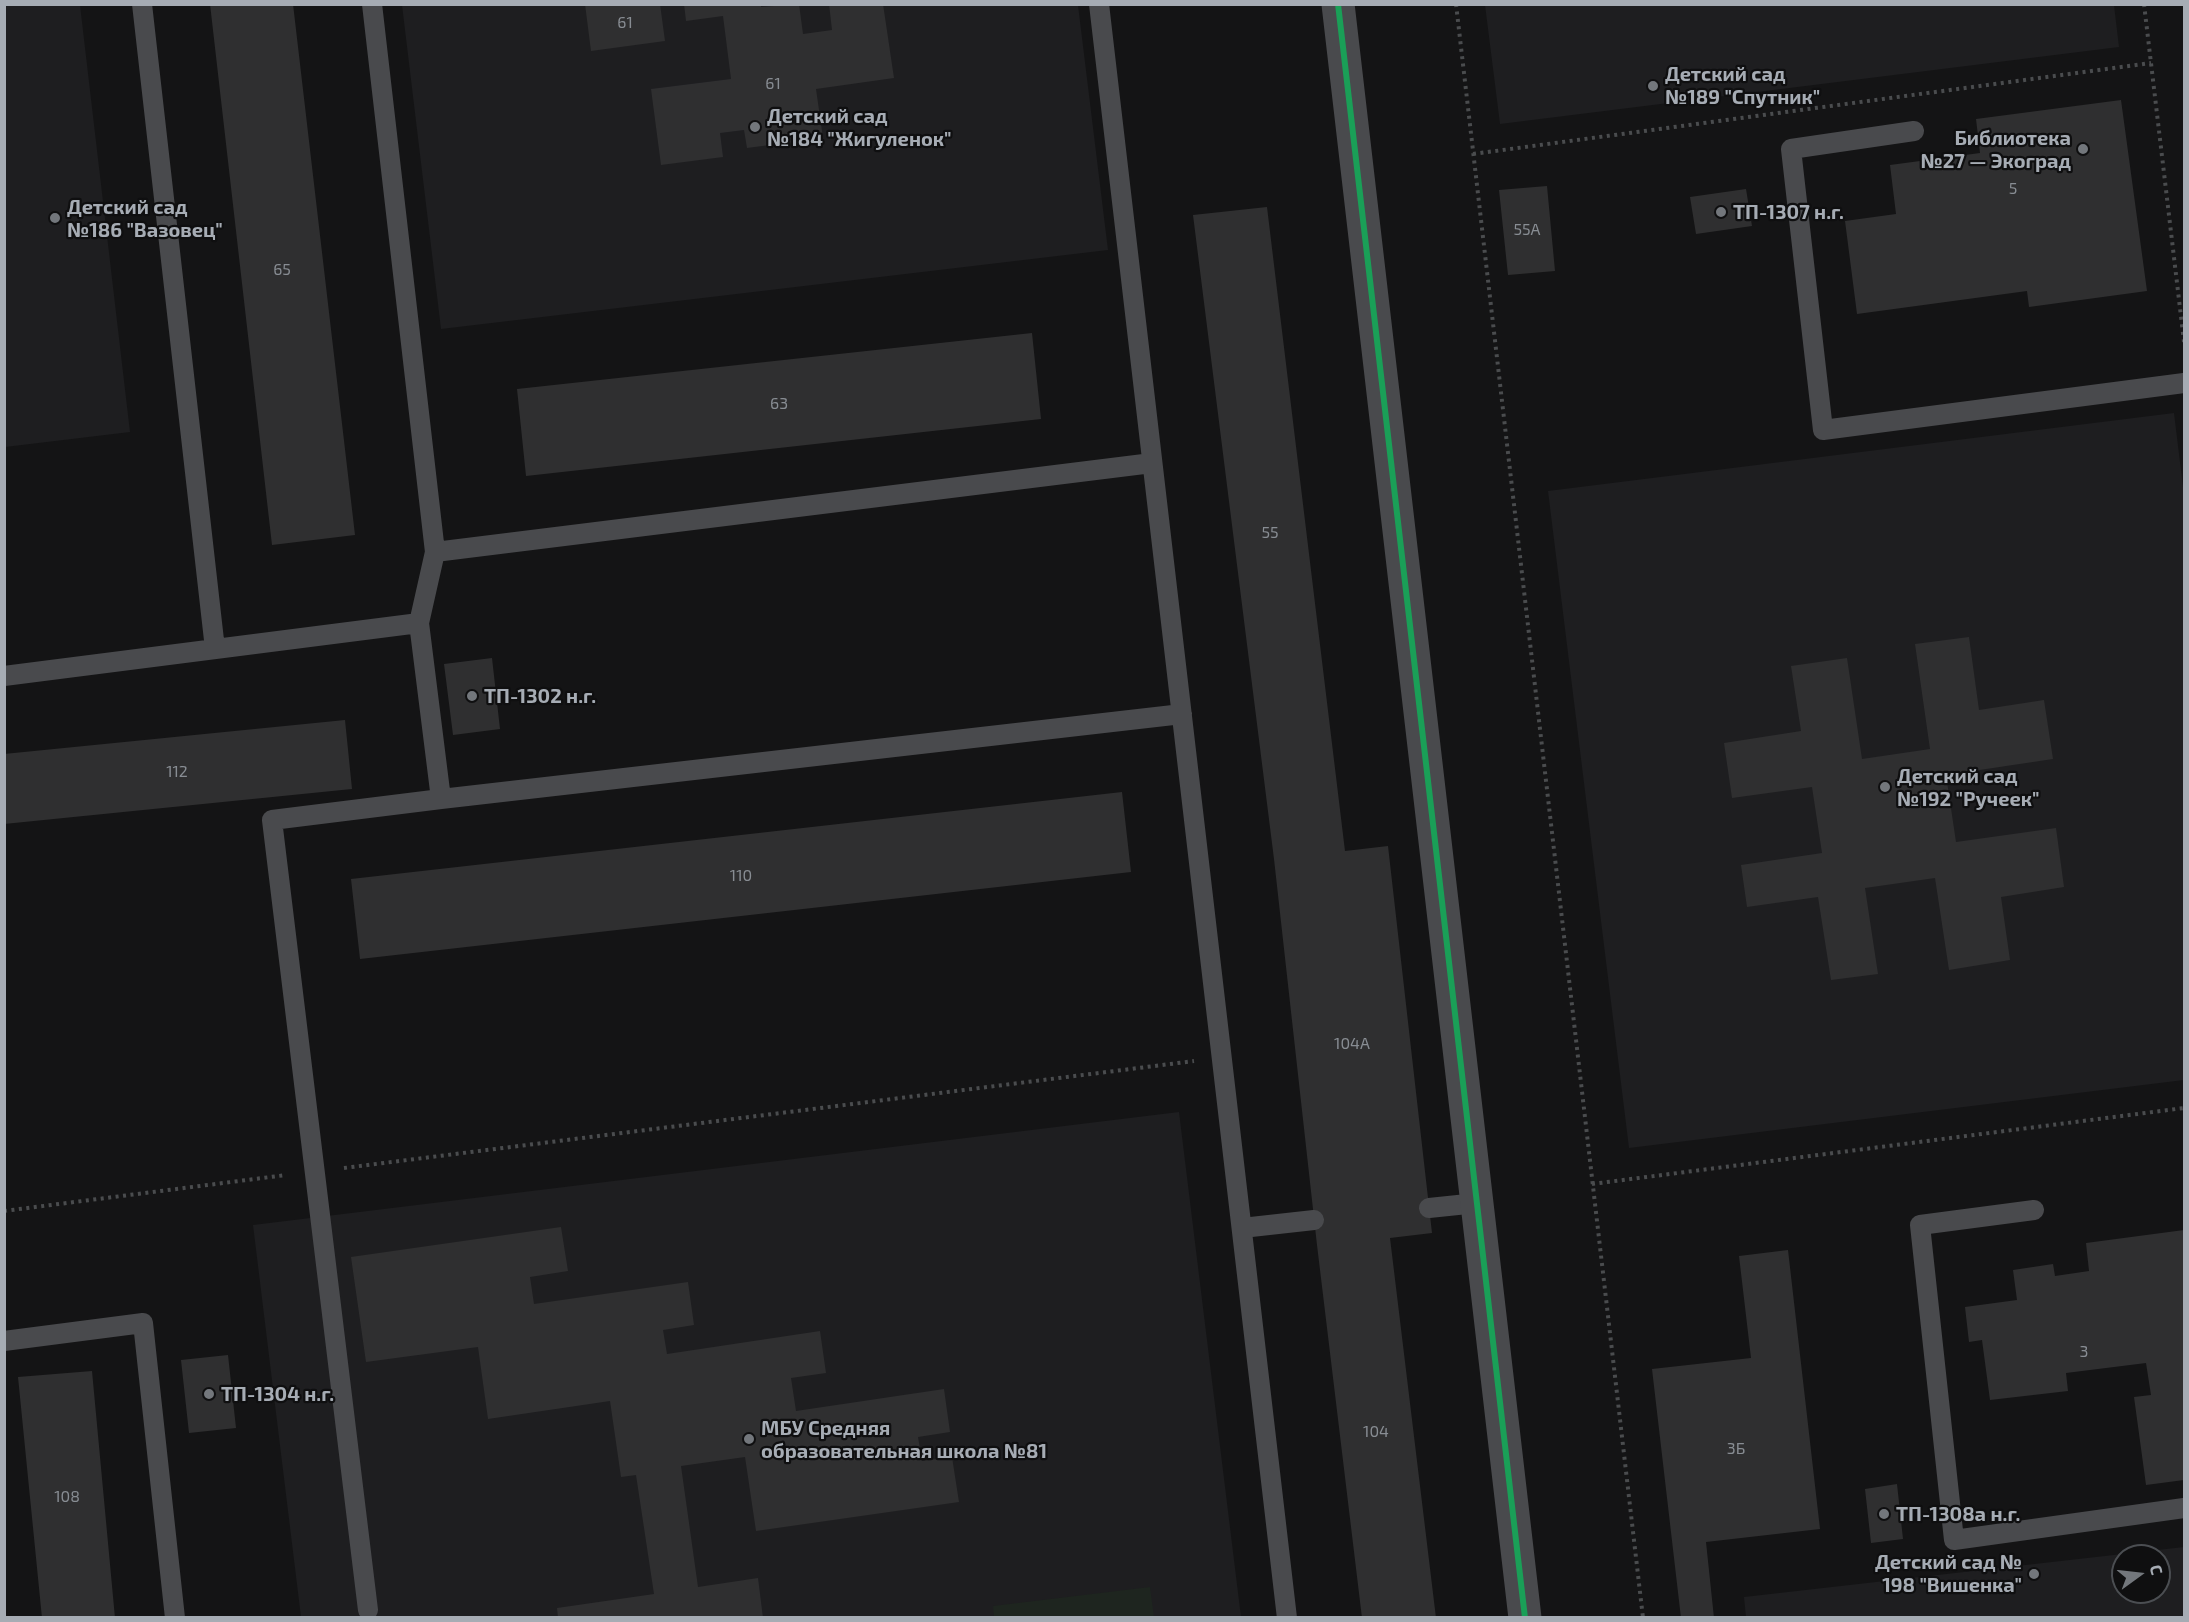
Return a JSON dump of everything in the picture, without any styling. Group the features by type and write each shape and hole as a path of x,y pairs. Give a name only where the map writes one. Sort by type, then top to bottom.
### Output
{"street":[{"path":"1338,4 1525,1617"}],"lane":[{"path":"142,4 215,649"},
{"path":"372,4 435,552 419,623 441,799"},
{"path":"1099,4 1287,1617"},
{"path":"1914,131 1791,148 1823,430 2184,383"},
{"path":"435,552 1152,463"},
{"path":"4,676 419,623"},
{"path":"368,1610 272,820 1182,714"},
{"path":"1429,1208 1477,1203"},
{"path":"2034,1210 1920,1225 1954,1540 2184,1508"},
{"path":"1242,1228 1314,1220"},
{"path":"4,1341 143,1323 175,1617"}],"path":[{"path":"1456,4 1643,1617"},
{"path":"2144,4 2184,342"},
{"path":"1473,154 2151,63"},
{"path":"4,1211 1222,1057"},
{"path":"1592,1184 2184,1108"}],"shaded area":[{"name":"Детский сад №186 \"Вазовец\"","path":"4,5 80,5 130,432 5,447"},
{"name":"Детский сад №184 \"Жигуленок\"","path":"402,5 1078,5 1108,250 441,329"},
{"name":"Детский сад №189 \"Спутник\"","path":"1485,5 2114,5 2119,47 1500,124"},
{"name":"Детский сад №192 \"Ручеек\"","path":"2174,413 2184,495 2184,1080 1629,1148 1548,491"},
{"name":"МБУ Средняя образовательная школа №81","path":"1179,1112 1241,1617 301,1617 253,1225"},
{"name":"Детский сад № 198 \"Вишенка\"","path":"2184,1547 2184,1617 1746,1617 1744,1597 2111,1555 2111,1604 2171,1604 2171,1548"},
{"path":"1150,1587 1154,1617 994,1617 993,1606"}],"building":[{"path":"210,4 293,4 355,535 272,545"},
{"path":"585,4 660,4 665,41 591,51"},
{"path":"684,4 761,4 761,7 799,4 803,34 832,30 829,4 883,4 894,78 816,89 823,138 747,148 744,130 720,133 723,157 661,165 651,89 731,79 723,16 686,21"},
{"path":"2121,100 2147,291 2029,307 2027,291 1857,314 1845,221 1896,214 1890,165 1980,153 1976,119"},
{"path":"1547,186 1555,271 1508,275 1499,190"},
{"name":"ТП-1307 н.г.","path":"1746,189 1752,226 1696,234 1690,197"},
{"path":"1267,207 1345,851 1388,846 1432,1233 1390,1238 1436,1618 1362,1618 1274,859 1193,215"},
{"path":"1032,333 1041,419 526,476 517,389"},
{"path":"1969,637 1979,710 2044,700 2053,759 1946,775 1956,842 2056,828 2064,887 2001,897 2010,960 1949,970 1935,878 1865,888 1878,974 1831,980 1818,897 1747,907 1741,865 1822,853 1812,787 1732,798 1724,743 1801,731 1791,666 1847,658 1862,759 1930,749 1915,644"},
{"name":"ТП-1302 н.г.","path":"492,658 500,729 453,735 444,664"},
{"path":"345,720 352,789 4,824 4,754"},
{"path":"1122,792 1131,872 360,959 351,879"},
{"path":"561,1227 568,1271 530,1277 534,1304 688,1282 694,1325 663,1330 667,1354 820,1331 826,1373 791,1378 796,1411 944,1389 950,1432 918,1437 922,1461 952,1457 959,1502 756,1531 745,1457 681,1466 698,1587 758,1578 763,1618 558,1618 557,1608 654,1594 636,1475 621,1477 610,1401 488,1419 478,1347 366,1362 351,1257"},
{"path":"2184,1230 2184,1480 2146,1485 2134,1397 2151,1395 2146,1363 2066,1373 2068,1391 1990,1400 1982,1340 1969,1342 1965,1307 2017,1300 2013,1270 2053,1264 2055,1276 2089,1271 2086,1243"},
{"path":"1788,1250 1820,1529 1706,1542 1714,1618 1681,1618 1652,1369 1751,1358 1739,1256"},
{"name":"ТП-1304 н.г.","path":"228,1355 236,1428 189,1433 181,1360"},
{"path":"92,1371 115,1618 42,1618 18,1377"},
{"name":"ТП-1308а н.г.","path":"1897,1484 1903,1539 1871,1543 1865,1489"}],"cycle path":[{"path":"1338,4 1525,1618"}],"place":[{"name":"Детский сад №189 \"Спутник\"","path":"1653,86"},
{"name":"Детский сад №184 \"Жигуленок\"","path":"755,127"},
{"name":"Библиотека №27 — Экоград","path":"2083,149"},
{"name":"ТП-1307 н.г.","path":"1721,212"},
{"name":"Детский сад №186 \"Вазовец\"","path":"55,218"},
{"name":"ТП-1302 н.г.","path":"472,696"},
{"name":"Детский сад №192 \"Ручеек\"","path":"1885,787"},
{"name":"ТП-1304 н.г.","path":"209,1394"},
{"name":"МБУ Средняя образовательная школа №81","path":"749,1439"},
{"name":"ТП-1308а н.г.","path":"1884,1514"},
{"name":"Детский сад № 198 \"Вишенка\"","path":"2034,1574"}]}
